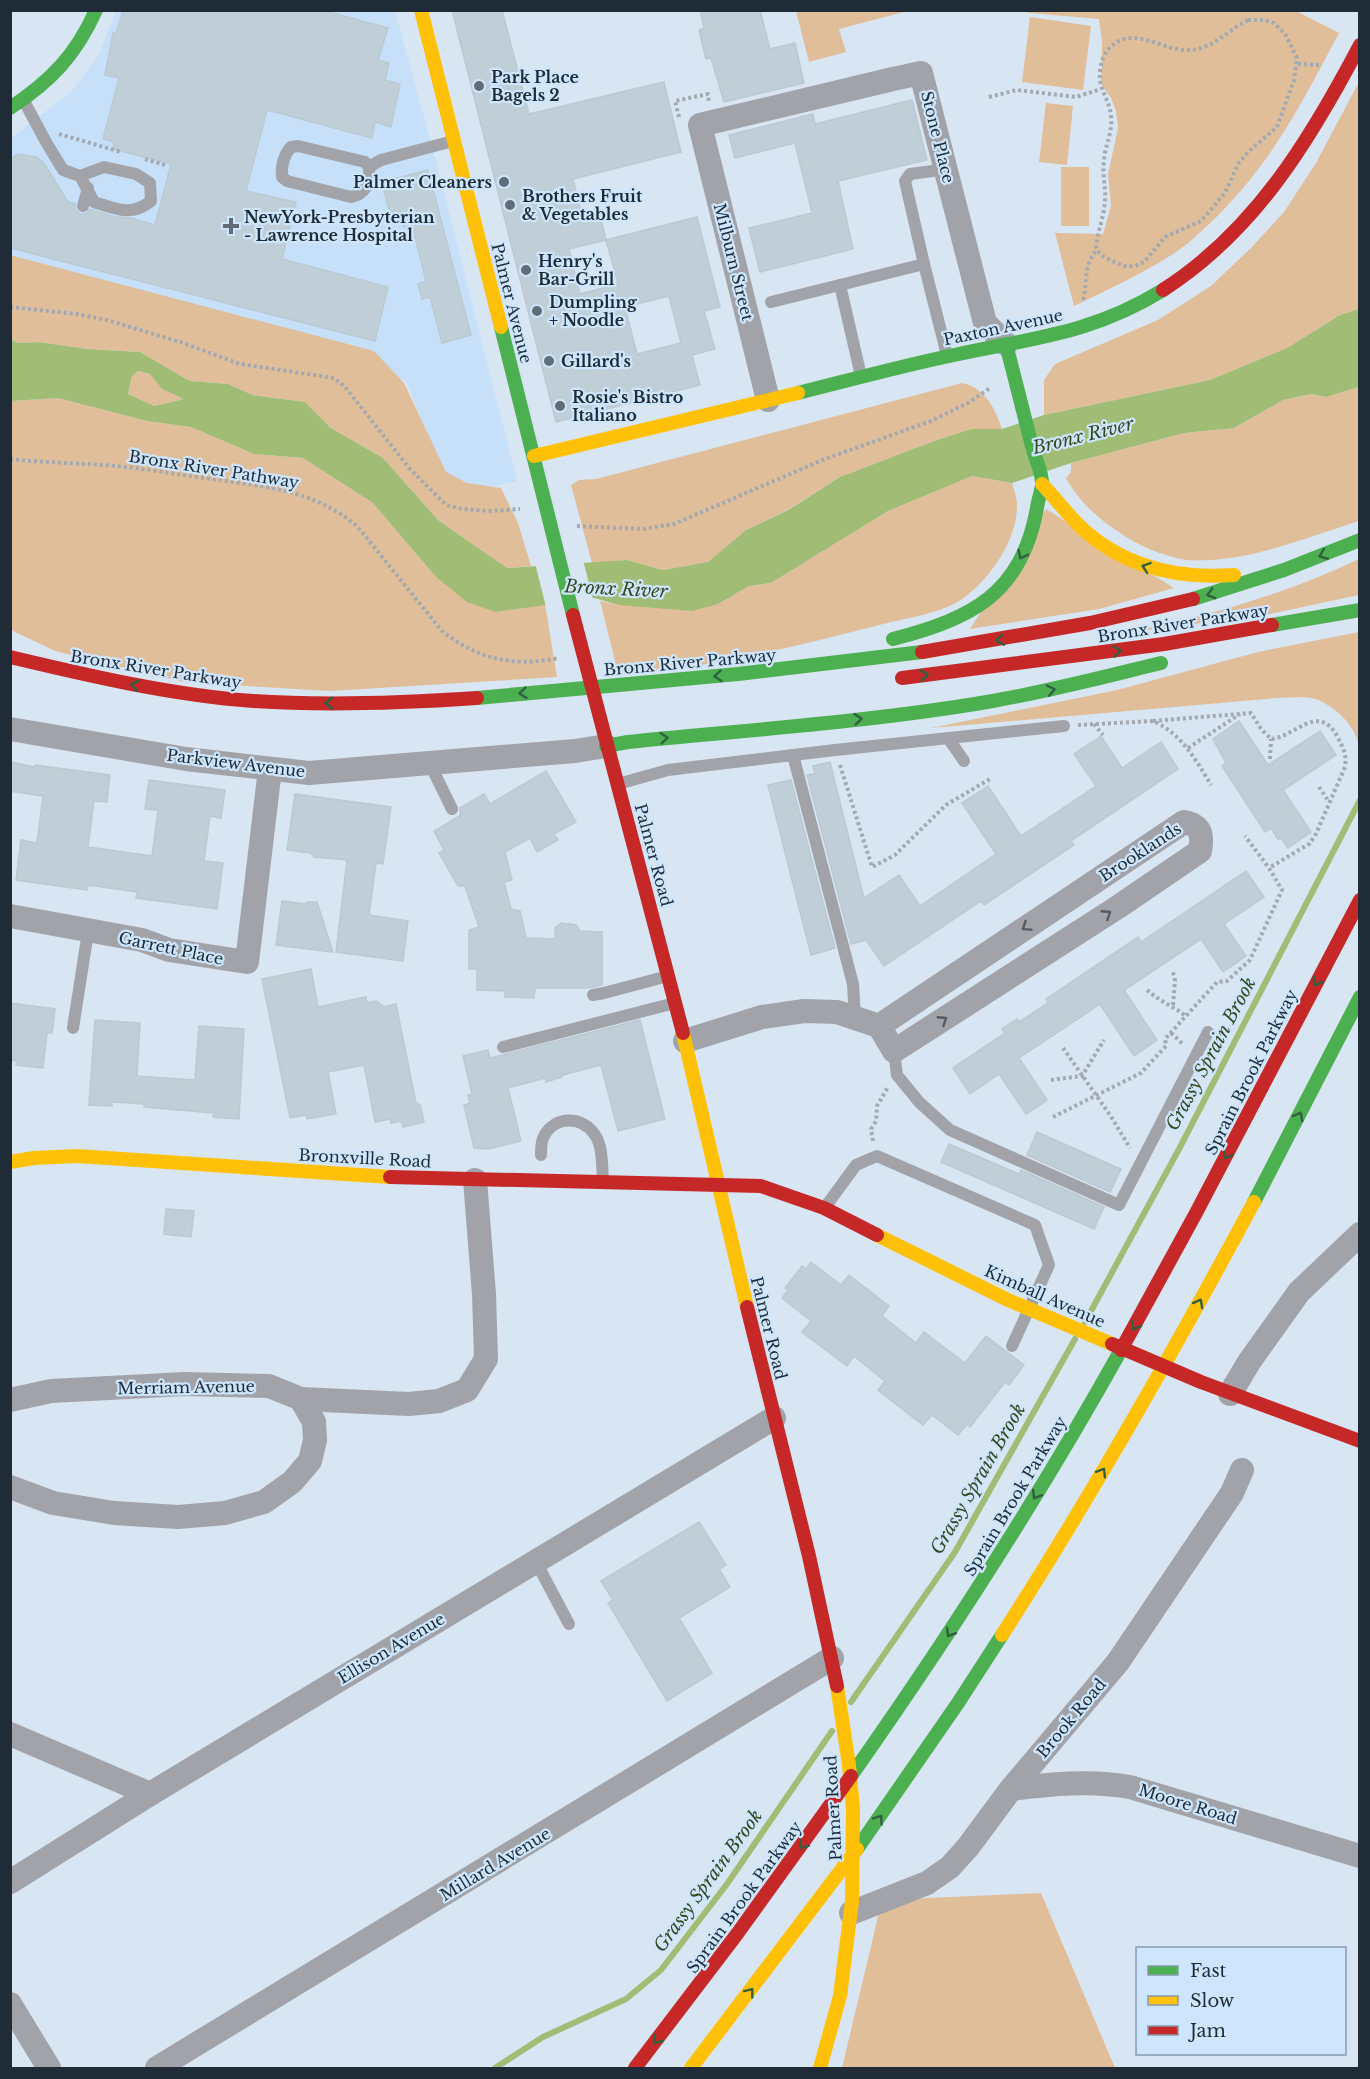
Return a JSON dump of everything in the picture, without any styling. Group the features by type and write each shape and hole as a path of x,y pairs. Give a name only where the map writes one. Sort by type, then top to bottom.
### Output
{"main road":[{"path":"10,108 36,92 62,68 79,46 96,10"},
{"name":"Palmer Avenue","path":"421,10 570,603"},
{"name":"Paxton Avenue","path":"534,456 947,356 1054,335 1106,319 1150,298 1196,267 1235,233 1266,199 1296,157 1359,45"},
{"path":"776,671 959,620 1000,588 1021,558 1031,532 1041,484 1006,344"},
{"path":"1041,484 1086,532 1119,554 1154,570 1208,577 1287,570"},
{"name":"Bronx River Parkway","path":"10,657 141,686 220,698 294,703 456,698 776,671 918,654 1112,619 1216,593 1287,570 1359,540"},
{"name":"Palmer Road","path":"570,603 606,746 676,1003 718,1187 809,1556 837,1683 853,1809 851,1907 840,1996 820,2068"},
{"name":"Bronx River Parkway","path":"888,680 1099,654 1359,610"},
{"path":"1211,650 1322,617"},
{"path":"20,647 70,672"},
{"path":"606,746 628,741 871,718 988,702 1072,685 1179,659"},
{"path":"579,708 612,705"},
{"name":"Sprain Brook Parkway","path":"634,2068 725,1951 844,1787 941,1646 1021,1520 1098,1391 1165,1271 1359,900"},
{"path":"691,2068 811,1912 893,1799 1050,1557 1134,1419 1207,1290 1311,1094 1359,997"},
{"name":"Bronxville Road","path":"10,1162 34,1158 76,1156 375,1177 718,1187"},
{"name":"Kimball Avenue","path":"718,1187 761,1186 824,1209 1008,1300 1230,1394 1359,1440"}],"street":[{"name":"Stone Place","path":"690,124 921,73 985,323 1006,344"},
{"name":"Milburn Street","path":"690,124 768,400"},
{"name":"Parkview Avenue","path":"10,729 186,759 309,773 575,751 606,746"},
{"name":"Garrett Place","path":"10,916 142,940 169,950 205,957 247,962 270,769"},
{"name":"Brooklands","path":"879,1026 1184,822 1193,823 1201,831 1200,851 1118,907 894,1051"},
{"path":"992,950 1010,977"},
{"path":"685,1041 762,1017 804,1011 837,1012 879,1026 894,1051"},
{"name":"Merriam Avenue","path":"10,1400 51,1391 185,1384 269,1386 301,1399 409,1404 439,1401 467,1390 486,1359 484,1294 475,1180"},
{"path":"1230,1394 1299,1292 1359,1234"},
{"path":"10,1487 53,1503 114,1513 178,1517 225,1513 264,1502 292,1482 310,1461 315,1440 314,1422 301,1399"},
{"name":"Ellison Avenue","path":"10,1882 150,1794 535,1560 774,1418"},
{"name":"Brook Road","path":"851,1907 927,1883 950,1867 968,1847 1011,1789 1118,1662 1232,1493 1242,1470"},
{"name":"Millard Avenue","path":"157,2068 832,1658"},
{"path":"10,1734 150,1794"},
{"name":"Moore Road","path":"1011,1789 1065,1783 1106,1783 1130,1787 1359,1856"},
{"path":"10,2004 49,2068"}],"lane":[{"path":"24,99 63,170 80,176 94,202 125,211 141,210 152,201 150,183 136,174 104,167 80,176"},
{"path":"369,167 381,160 454,141"},
{"path":"291,147 365,162 369,167 370,176 367,188 359,196 351,197 287,181 282,177 281,170 285,154 291,147"},
{"path":"946,169 910,174 905,181 947,356"},
{"path":"83,206 88,188"},
{"path":"771,302 924,264"},
{"path":"840,285 862,377"},
{"path":"617,784 668,770 1064,726"},
{"path":"948,738 964,761"},
{"path":"793,755 853,984 855,1018"},
{"path":"429,762 452,809"},
{"path":"73,1028 88,932"},
{"path":"593,995 669,975"},
{"path":"503,1047 676,1003"},
{"path":"894,1051 897,1075 919,1102 950,1130 1119,1205 1208,1032"},
{"path":"541,1155 544,1136 556,1123 573,1120 585,1125 596,1135 603,1183"},
{"path":"824,1209 856,1165 877,1156 1035,1226 1048,1265 1012,1346"},
{"path":"535,1560 569,1624"}],"path":[{"path":"1081,308 1088,264 1097,250 1105,202 1104,160 1112,129 1109,103 1101,89 1100,74 1103,56 1111,46 1122,40 1137,39 1187,51 1204,48 1248,20 1264,20 1274,23 1285,34 1294,50 1298,64 1276,128 1249,151 1238,164 1225,193 1201,221 1165,237 1144,262 1135,266 1124,266 1097,250"},
{"path":"1298,64 1327,65"},
{"path":"989,97 1017,90 1076,97 1101,89"},
{"path":"1286,97 1295,102"},
{"path":"690,124 675,101 692,98"},
{"path":"55,126 58,134 122,153"},
{"path":"144,159 165,165"},
{"path":"10,307 76,314 107,320 180,342 240,364 334,378 345,387 410,469 446,505 462,509 491,511 524,508"},
{"path":"580,526 643,529 674,524 825,459 931,421 968,403 991,388"},
{"name":"Bronx River Pathway","path":"10,459 115,466 274,488 306,496 343,514 357,526 441,632 459,645 503,661 522,663 563,657"},
{"path":"1103,735 1094,723 1251,713 1261,729 1271,739 1279,739 1310,721 1331,725 1347,756 1345,767 1316,836 1309,844 1269,868"},
{"path":"1188,748 1241,714"},
{"path":"1153,721 1163,725 1188,748 1210,785"},
{"path":"1270,759 1271,739"},
{"path":"836,750 872,867 894,855 946,806 990,778"},
{"path":"1319,787 1330,803"},
{"path":"1053,1118 1141,1073 1166,1046 1165,1039 1217,982 1227,981 1250,960 1281,890 1269,868 1245,836"},
{"path":"1173,972 1175,980 1173,1005"},
{"path":"1147,990 1160,1001 1173,1005 1186,1016"},
{"path":"1082,1076 1104,1040"},
{"path":"1063,1048 1127,1142 1137,1169"},
{"path":"1051,1080 1082,1076"},
{"path":"870,1129 876,1121 877,1106 883,1094"}],"shaded area":[{"path":"796,10 908,11 839,29 846,52 809,62"},
{"name":"NewYork-Presbyterian - Lawrence Hospital","path":"116,11 395,11 437,165 517,481 464,490 446,479 406,381 11,287 10,139 73,90 99,55"},
{"path":"1023,11 1296,11 1339,33 1282,136 1229,205 1190,241 1167,258 1074,306 1055,233 1103,234 1111,206 1108,174 1118,128 1116,111 1111,98 1101,84 1102,42 1099,19"},
{"path":"1030,17 1091,26 1083,90 1022,82"},
{"path":"1359,82 1359,309 1340,315 1287,348 1210,380 1044,415 1044,380 1055,364 1158,320 1211,286 1252,247 1284,212 1316,163"},
{"path":"1046,103 1073,106 1067,165 1039,162"},
{"path":"1061,167 1089,167 1089,226 1061,226"},
{"path":"10,255 374,351 404,383 446,472 467,483 501,488 518,523 531,566 507,568 438,520 383,458 331,428 305,402 253,395 228,384 190,381 140,352 87,349 39,342 19,343 11,340"},
{"path":"138,371 150,374 162,389 185,399 153,406 128,394 132,376"},
{"path":"962,383 983,394 996,414 1002,429 971,429 840,477 787,510 746,530 708,562 663,570 627,560 592,563 571,485 579,480 596,479"},
{"path":"1359,387 1359,521 1286,545 1248,555 1210,560 1190,560 1168,556 1141,545 1108,524 1082,501 1066,478 1071,472 1071,463 1184,433 1234,428 1283,400 1311,394 1326,397"},
{"path":"58,398 147,421 191,427 254,454 303,458 373,503 435,576 496,612 545,604 557,677 329,691 183,682 55,651 11,630 11,401"},
{"path":"972,476 1012,483 1017,502 1016,518 1008,544 993,568 985,579 956,603 925,614 758,654 682,668 618,673 600,601 619,605 718,604 749,586 771,583 888,511"},
{"path":"1046,509 1174,588 1099,609 970,629"},
{"path":"1359,559 1359,595 1270,614 1118,634 1179,621 1271,595"},
{"path":"1359,632 1359,747 1354,732 1337,712 1322,702 1306,698 1277,698 931,728 1117,690 1258,652"},
{"path":"1041,1893 1115,2068 842,2068 882,1900"}],"water":[{"name":"Bronx River","path":"1359,309 1359,387 1326,397 1311,394 1283,400 1234,428 1184,433 1071,463 1012,483 972,476 888,511 771,583 749,586 718,604 692,611 619,605 594,598 496,612 467,602 435,576 373,503 303,458 254,454 191,427 147,421 58,398 11,401 11,340 19,343 39,342 87,349 140,352 190,381 228,384 253,395 305,402 331,428 383,458 438,520 507,568 627,560 663,570 708,562 746,530 788,510 840,477 934,441 971,429 1002,429 1044,415 1210,380 1287,348 1340,315","holes":["138,371 150,374 162,389 184,399 154,406 128,394 132,376"]}],"pier":[{"path":"583,560 593,599 546,607 535,563"}],"building":[{"path":"123,10 322,10 388,28 378,60 389,63 385,80 400,84 391,127 375,122 372,138 267,110 246,191 296,202 282,259 388,287 375,341 10,248 10,159 18,154 36,157 44,163 68,202 75,204 75,209 80,214 86,214 90,209 155,225 171,164 113,149 114,142 103,139 119,78 105,75 113,33 116,34"},
{"path":"452,10 502,10 529,114 664,82 681,152 573,179 584,224 601,219 606,240 697,217 720,307 704,311 715,349 692,355 700,385 556,422","holes":["606,240 618,284 580,294 569,249","669,296 681,343 637,354 625,307"]},
{"path":"700,10 760,10 770,49 795,43 804,83 724,102 711,58 706,59 699,30 704,28"},
{"path":"912,100 927,160 838,181 853,249 760,272 749,228 812,213 795,143 735,158 729,135 813,114 815,124"},
{"path":"428,170 471,335 442,343 430,297 422,299 418,284 426,281 412,225 404,227 400,211 390,214 382,182"},
{"path":"1239,721 1268,765 1320,731 1336,755 1283,790 1311,832 1288,848 1271,828 1265,832 1222,766 1226,763 1213,739"},
{"path":"1101,736 1122,768 1161,742 1178,769 1071,841 1074,845 984,905 981,901 884,966 866,940 851,944 807,775 815,774 813,766 830,762 864,898 899,875 920,906 996,854 962,803 988,786 1021,836 1096,786 1074,754"},
{"path":"10,762 110,775 107,802 94,801 88,847 152,856 158,810 145,809 149,780 225,790 221,818 210,816 204,861 223,863 217,909 136,898 137,892 88,885 87,890 16,880 21,840 37,843 43,796 10,791"},
{"path":"546,771 576,822 554,834 558,840 537,852 530,838 505,852 512,880 504,882 511,909 520,911 526,938 555,939 555,928 561,923 576,925 580,931 602,932 602,985 588,988 535,988 534,998 505,997 505,991 477,990 477,969 469,969 469,930 479,927 465,886 458,886 439,853 444,850 434,831 460,816 460,808 484,794 490,804"},
{"path":"791,780 835,948 811,955 768,785"},
{"path":"295,794 391,807 383,864 376,863 369,915 408,921 403,961 336,952 347,860 314,857 311,853 287,850"},
{"path":"1246,871 1264,897 1224,924 1246,956 1223,972 1201,939 1124,990 1157,1040 1134,1056 1100,1004 1019,1058 1047,1100 1026,1114 999,1074 970,1094 953,1068 1005,1033 1002,1029 1017,1019 1019,1022 1048,1003 1046,999 1138,937 1141,942"},
{"path":"282,901 305,904 317,902 333,952 276,945"},
{"path":"311,969 318,1007 366,997 367,1003 376,1001 384,1007 396,1004 416,1103 420,1105 424,1122 403,1127 401,1121 391,1123 390,1119 375,1122 364,1065 328,1072 336,1114 307,1119 306,1115 290,1118 262,979"},
{"path":"10,1003 55,1009 52,1033 47,1033 43,1068 16,1065 17,1061 10,1060"},
{"path":"95,1020 140,1023 137,1076 195,1080 199,1026 244,1029 239,1119 213,1117 214,1113 144,1107 144,1104 112,1102 112,1106 89,1105"},
{"path":"640,1020 665,1119 618,1131 601,1065 546,1082 545,1078 508,1088 521,1141 488,1149 474,1148 464,1105 470,1103 468,1095 472,1094 463,1056 488,1050 490,1058"},
{"path":"1037,1132 1121,1169 1110,1192 1027,1155"},
{"path":"949,1144 1019,1174 1021,1170 1104,1207 1094,1229 941,1162"},
{"path":"166,1209 194,1211 191,1237 164,1234"},
{"path":"811,1262 841,1285 849,1275 889,1306 882,1316 916,1343 924,1332 965,1363 986,1336 1024,1365 1009,1385 1005,1382 970,1427 967,1424 958,1435 932,1415 923,1425 878,1390 885,1381 854,1356 847,1366 802,1332 811,1321 782,1298 788,1290 785,1288 802,1266 806,1269"},
{"path":"699,1522 726,1565 719,1569 730,1587 679,1618 712,1673 667,1701 608,1603 613,1600 601,1581"}],"waterway":[{"name":"Grassy Sprain Brook","path":"1085,1322 1178,1151 1360,800"},
{"name":"Grassy Sprain Brook","path":"851,1702 955,1552 1075,1339"},
{"name":"Grassy Sprain Brook","path":"495,2068 543,2037 626,1999 661,1970 727,1884 832,1731"}],"traffic: fast":[{"path":"10,108 38,88 61,66 80,40 96,10"},
{"path":"798,393 954,355 1061,333 1111,316 1163,290"},
{"path":"501,327 573,615"},
{"path":"893,639 947,622 989,598 1005,582 1019,562 1029,538 1042,481 1006,344"},
{"path":"1193,599 1284,570 1360,540"},
{"path":"1272,625 1360,610"},
{"path":"477,698 738,674 922,652"},
{"path":"606,746 942,709 1031,694 1161,663"},
{"path":"1254,1202 1360,997"},
{"path":"851,1776 923,1672 992,1566 1058,1459 1121,1350"},
{"path":"857,1849 1002,1635"}],"traffic: slow":[{"path":"421,10 501,327"},
{"path":"534,456 798,393"},
{"path":"1042,484 1086,532 1119,554 1156,569 1175,573 1234,575"},
{"path":"683,1033 747,1307"},
{"path":"10,1162 34,1158 77,1156 390,1177"},
{"path":"1002,1635 1132,1421 1254,1202"},
{"path":"877,1235 1008,1300 1112,1344"},
{"path":"820,2068 840,1996 852,1901 853,1809 837,1686"},
{"path":"691,2068 857,1849"}],"traffic: jam":[{"path":"1163,290 1196,266 1253,212 1300,149 1360,45"},
{"path":"922,652 1090,623 1193,599"},
{"path":"573,615 683,1033"},
{"path":"902,678 1164,644 1272,625"},
{"path":"10,657 100,678 192,694 253,701 365,703 477,698"},
{"path":"1121,1350 1196,1213 1360,900"},
{"path":"390,1177 761,1186 824,1208 877,1235"},
{"path":"747,1307 809,1556 837,1686"},
{"path":"1112,1344 1201,1382 1360,1441"},
{"path":"635,2068 737,1934 851,1776"}],"place":[{"name":"Park Place Bagels 2","path":"479,86"},
{"name":"Palmer Cleaners","path":"504,182"},
{"name":"Brothers Fruit & Vegetables","path":"510,205"},
{"name":"NewYork-Presbyterian - Lawrence Hospital","path":"231,226"},
{"name":"Henry's Bar-Grill","path":"526,270"},
{"name":"Dumpling + Noodle","path":"537,311"},
{"name":"Gillard's","path":"549,361"},
{"name":"Rosie's Bistro Italiano","path":"560,406"}]}
